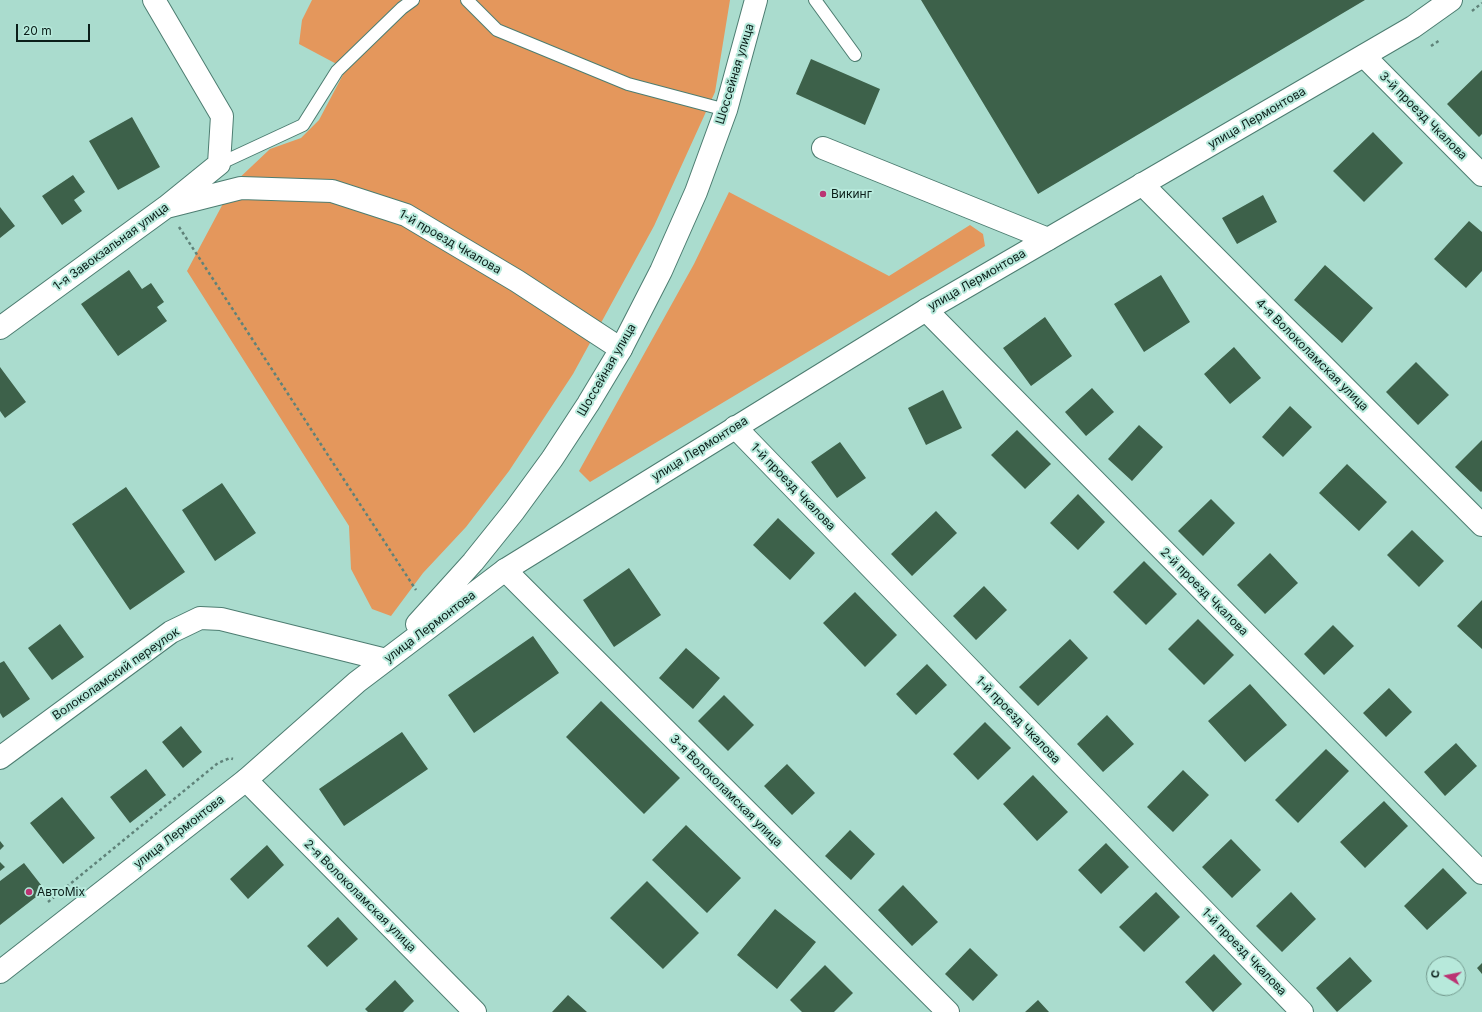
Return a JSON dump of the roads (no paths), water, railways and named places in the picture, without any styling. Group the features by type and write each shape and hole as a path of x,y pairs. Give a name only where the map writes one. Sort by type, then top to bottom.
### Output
{"street":[{"path":"154,0 222,116 219,164"},
{"name":"Шоссейная улица","path":"357,682 430,610 473,562 514,511 544,470 588,404 622,349 668,257 696,192 726,110 756,0"},
{"name":"улица Лермонтова","path":"0,972 253,773 357,682 505,570 926,310 1364,56 1413,27 1451,0"},
{"name":"3-й проезд Чкалова","path":"1364,56 1482,175"},
{"path":"822,148 1048,239"},
{"name":"1-я Завокзальная улица","path":"0,328 166,207 219,164"},
{"name":"4-я Волоколамская улица","path":"1142,184 1482,525"},
{"name":"1-й проезд Чкалова","path":"166,207 241,188 332,191 406,215 517,281 622,349"},
{"name":"2-й проезд Чкалова","path":"926,310 1482,873"},
{"name":"1-й проезд Чкалова","path":"735,427 1302,1012"},
{"name":"3-я Волоколамская улица","path":"505,570 948,1012"},
{"name":"Волоколамский переулок","path":"0,758 171,632 200,618 221,618 382,659"},
{"name":"2-я Волоколамская улица","path":"253,773 475,1012"}],"lane":[{"path":"219,164 303,125 337,71 402,8 413,0"},
{"path":"468,0 497,30 628,84 726,110"},
{"path":"815,0 855,54"}],"place":[{"name":"Викинг","path":"823,194"},
{"name":"АвтоMix","path":"29,892"}]}
